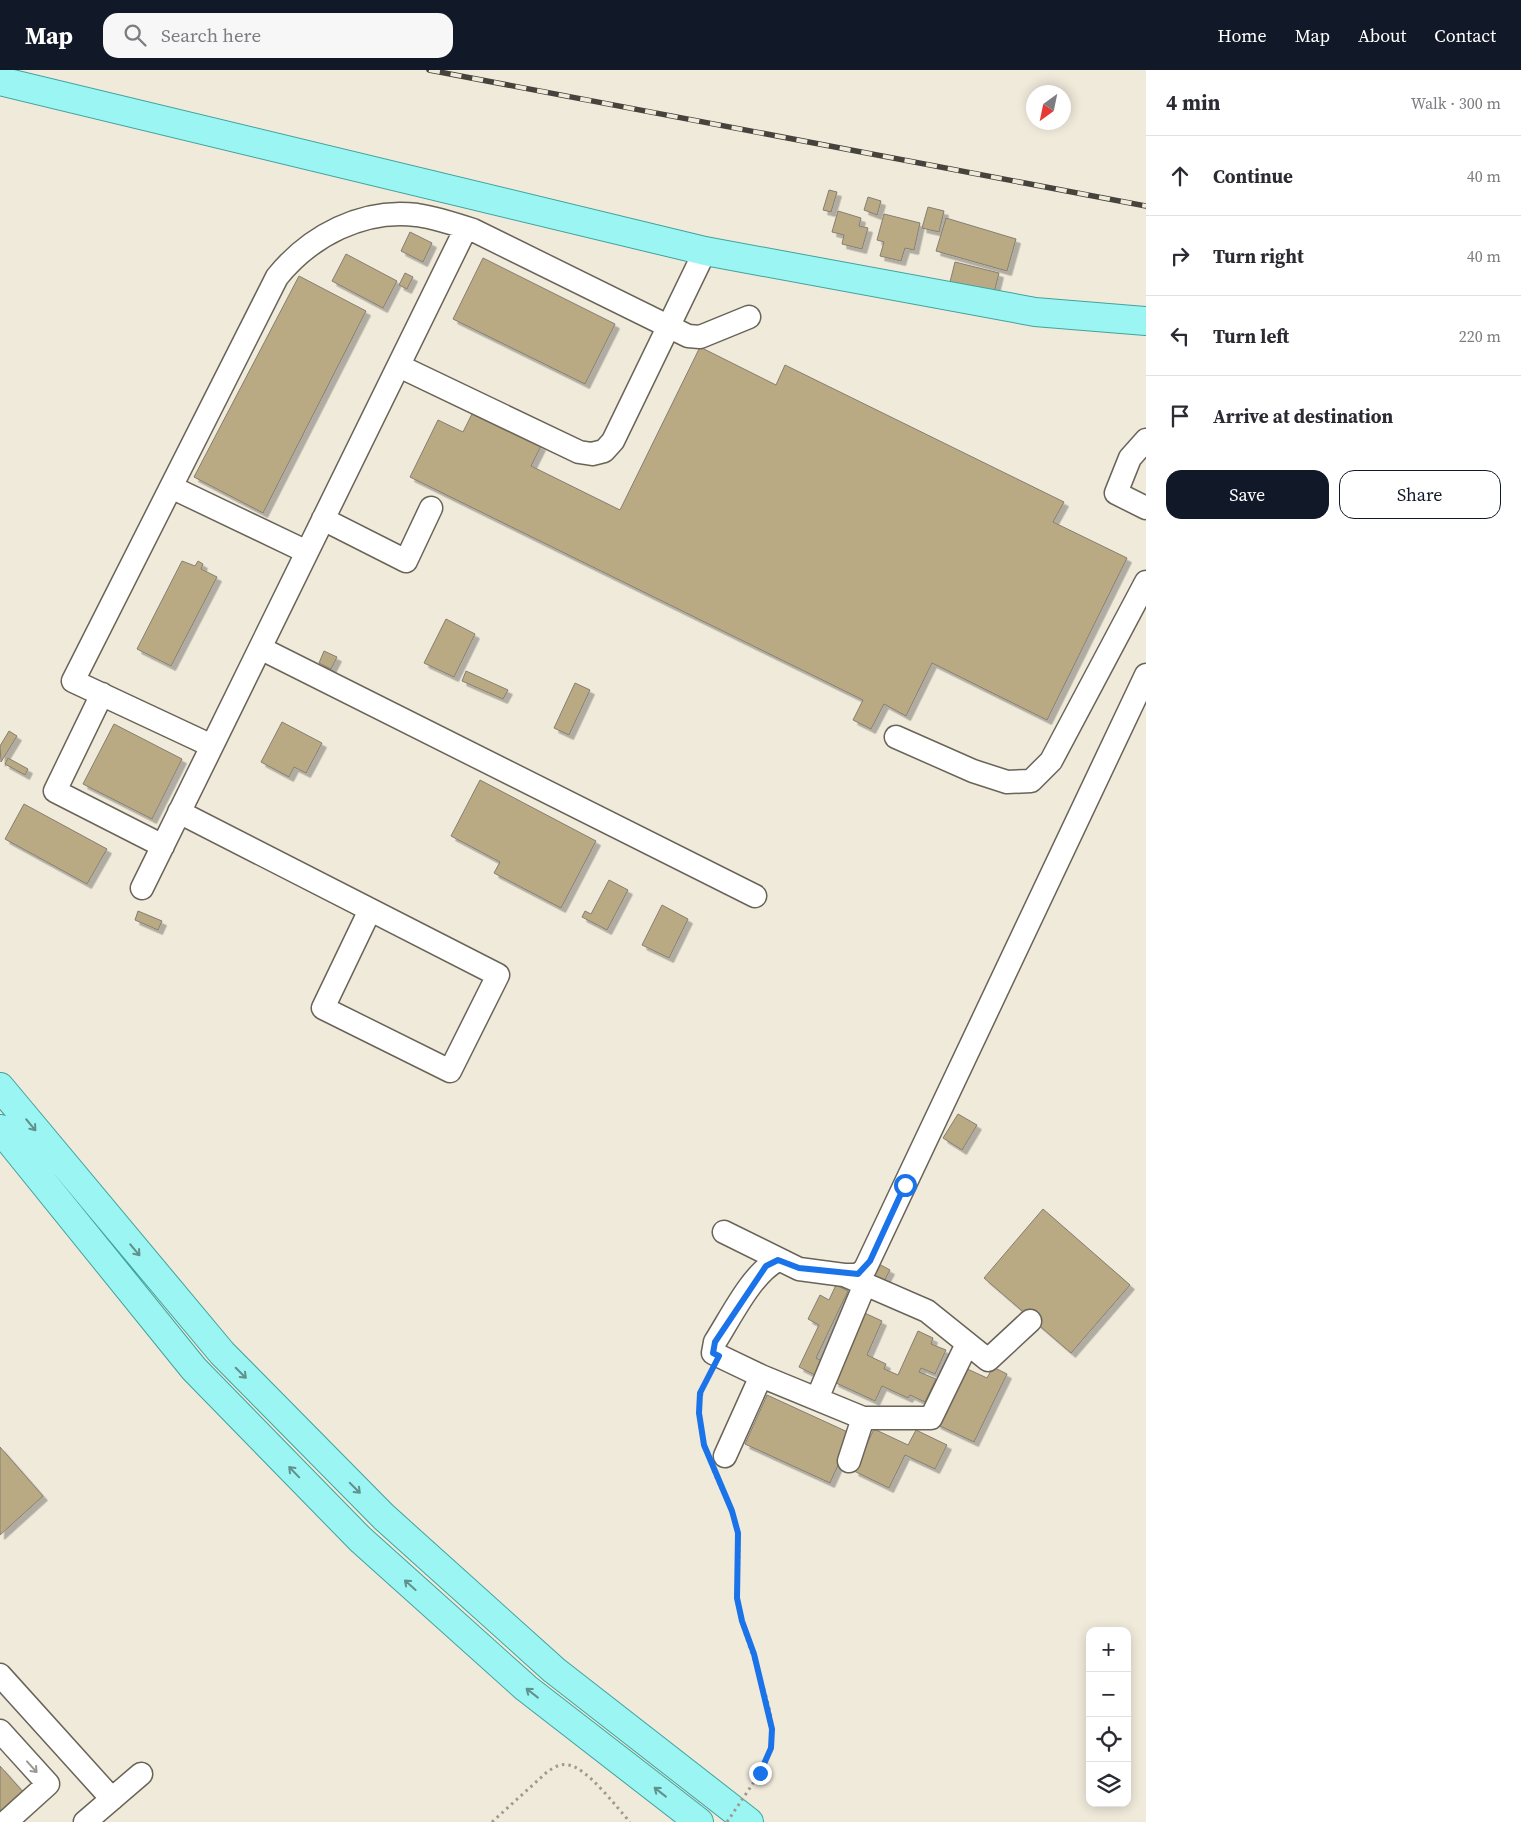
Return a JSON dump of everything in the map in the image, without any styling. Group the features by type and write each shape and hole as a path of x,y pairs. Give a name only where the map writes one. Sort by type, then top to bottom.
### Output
{"main road":[{"path":"0,81 705,251 1035,312 1146,321"},
{"path":"0,1087 222,1354 384,1518 554,1670 749,1822"},
{"path":"0,1129 194,1370 360,1539 526,1688 699,1822"}],"street":[{"path":"212,746 73,681 277,277 292,257 315,240 348,224 388,214 417,215 466,228 688,336 700,337 749,317"},
{"path":"142,888 400,366 466,228"},
{"path":"400,366 562,445 579,452 592,454 604,451 613,441 670,327 705,251"},
{"path":"1146,440 1130,458 1116,493 1146,508"},
{"path":"171,487 307,552"},
{"path":"323,519 406,561 431,508"},
{"path":"896,737 973,771 1007,782 1031,781 1052,760 1146,582"},
{"path":"260,648 755,896"},
{"path":"724,1232 778,1260 799,1268 844,1275 858,1274 870,1261 1146,675"},
{"path":"102,694 55,791 163,846"},
{"path":"179,812 498,975 450,1071 323,1008 370,910"},
{"path":"778,1260 766,1266 715,1342 713,1353 761,1376 863,1418 931,1418 967,1344"},
{"path":"844,1275 927,1311 988,1360 1030,1321"},
{"path":"817,1399 865,1284"},
{"path":"725,1456 761,1376"},
{"path":"850,1461 863,1418"},
{"path":"0,1675 112,1799"},
{"path":"0,1731 48,1784 6,1822"},
{"path":"85,1822 141,1774"}],"path":[{"path":"719,1356 700,1393 699,1413 704,1445 732,1511 738,1533 737,1598 772,1729 771,1748 760,1773 727,1822"},
{"path":"492,1822 547,1772 557,1766 567,1764 577,1767 588,1776 630,1822"}],"building":[{"path":"829,190 837,192 831,212 823,210"},
{"path":"868,197 881,201 877,215 864,210"},
{"path":"928,207 944,211 939,232 922,228"},
{"path":"838,211 861,218 859,226 868,228 862,249 842,244 844,235 832,232"},
{"path":"884,214 920,223 914,250 905,248 901,261 880,256 884,242 877,240"},
{"path":"946,218 1016,239 1007,271 936,251"},
{"path":"410,232 432,243 423,262 401,251"},
{"path":"346,254 397,281 383,308 332,281"},
{"path":"483,258 615,324 585,384 453,319"},
{"path":"955,262 999,273 994,293 950,282"},
{"path":"405,273 413,277 407,289 399,285"},
{"path":"299,276 366,311 263,513 194,477"},
{"path":"700,347 776,385 785,365 1064,502 1053,522 1127,558 1047,720 932,663 906,716 884,704 871,729 853,720 863,700 410,477 438,420 463,432 473,412 541,446 531,466 620,510"},
{"path":"182,561 195,566 198,561 203,564 201,569 217,577 171,666 137,649"},
{"path":"446,619 475,634 454,677 424,663"},
{"path":"324,651 337,657 331,669 319,663"},
{"path":"466,671 508,690 503,699 462,681"},
{"path":"575,683 590,690 569,735 554,728"},
{"path":"282,722 322,743 306,773 294,767 289,777 261,762"},
{"path":"114,724 182,759 152,819 83,784"},
{"path":"9,731 17,736 1,762 0,746"},
{"path":"8,758 28,769 25,775 5,764"},
{"path":"480,780 596,841 561,908 494,873 500,862 451,836"},
{"path":"24,804 107,849 87,884 5,839"},
{"path":"609,880 628,890 607,930 582,917 585,911 591,914"},
{"path":"662,905 688,919 669,958 642,945"},
{"path":"138,911 162,921 158,930 135,920"},
{"path":"958,1114 977,1125 962,1150 943,1138"},
{"path":"1043,1209 1130,1285 1071,1353 984,1278"},
{"path":"879,1264 890,1270 882,1285 871,1278"},
{"path":"836,1285 848,1291 816,1358 824,1362 817,1376 799,1367 819,1325 808,1319 820,1295 829,1300"},
{"path":"858,1310 882,1321 867,1355 886,1364 884,1369 898,1375 918,1331 933,1338 931,1344 946,1350 935,1374 921,1368 919,1372 936,1379 925,1402 910,1395 908,1398 882,1386 875,1401 834,1382"},
{"path":"963,1367 987,1378 993,1367 1007,1374 974,1442 936,1424"},
{"path":"767,1395 852,1434 830,1483 745,1444"},
{"path":"874,1429 908,1445 916,1430 947,1445 935,1469 905,1455 889,1488 854,1471"},
{"path":"0,1447 43,1496 0,1535"},
{"path":"0,1766 24,1793 0,1814"}],"railway":[{"path":"429,70 1146,206"}],"route":[{"path":"760,1773 771,1748 772,1729 754,1654 742,1621 737,1598 738,1533 732,1511 704,1445 699,1413 700,1393 719,1356 713,1353 715,1342 766,1266 778,1260 799,1268 819,1272 844,1275 858,1274 865,1269 870,1261 905,1185"}]}
